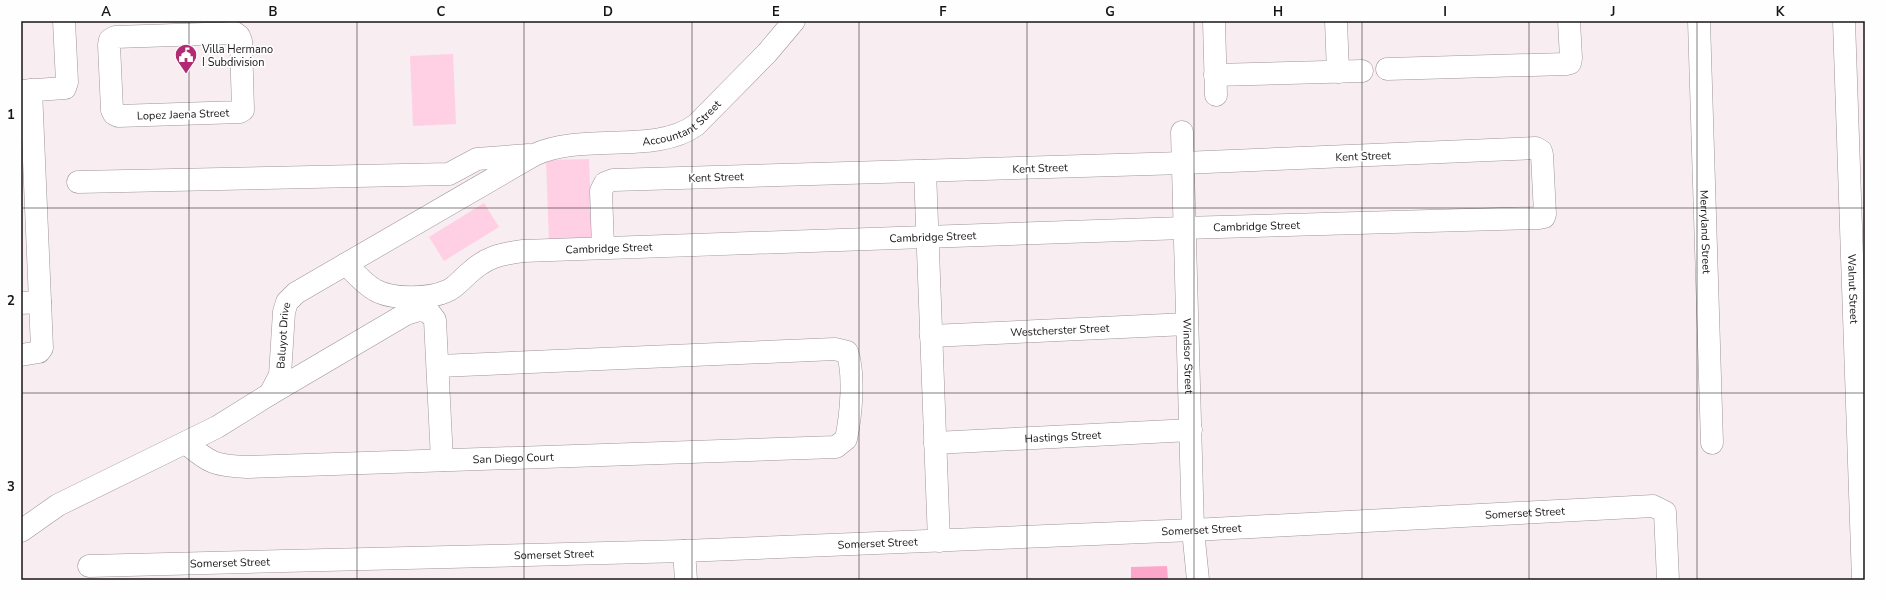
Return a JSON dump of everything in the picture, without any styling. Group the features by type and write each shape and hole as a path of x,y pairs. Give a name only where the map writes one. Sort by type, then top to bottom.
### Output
{"street":[{"path":"21,355 39,352 42,348 31,302 26,91 64,88 67,82 64,21"},
{"name":"Accountant Street","path":"534,155 548,148 564,145 659,139 685,133 696,125 767,53 794,21"},
{"path":"1214,21 1216,85 1338,72 1362,71"},
{"path":"1336,21 1338,72"},
{"path":"1386,70 1570,63 1569,21"},
{"name":"Merryland Street","path":"1699,21 1712,443"},
{"name":"Walnut Street","path":"1844,21 1864,580"},
{"name":"Lopez Jaena Street","path":"201,28 239,36 242,55 243,110 240,112 118,116 114,114 112,110 109,52 110,40 115,37 201,28"},
{"name":"Windsor Street","path":"1182,132 1193,530 1198,580"},
{"name":"Kent Street","path":"603,248 601,192 605,183 613,180 1183,163 1536,148 1541,151 1544,217"},
{"path":"78,182 449,174 477,159 534,155"},
{"name":"Baluyot Drive","path":"270,394 280,375 284,312 287,302 296,293 534,155"},
{"path":"925,171 939,541"},
{"name":"Cambridge Street","path":"346,264 364,283 376,291 388,295 410,297 432,296 448,291 489,258 523,251 1544,217"},
{"path":"21,531 58,505 217,427 406,314 419,310 429,312 435,320 442,460"},
{"name":"Westcherster Street","path":"931,336 1188,324"},
{"name":"San Diego Court","path":"186,443 212,463 226,466 247,467 836,446 846,439 850,422 851,363 847,352 835,349 438,366"},
{"name":"Hastings Street","path":"935,443 1190,430"},
{"name":"Somerset Street","path":"89,566 136,572 684,551 1193,530 1653,506 1665,512 1668,580"},
{"path":"684,551 686,580"}],"shaded area":[{"path":"453,54 456,124 413,126 410,56"},
{"path":"589,159 592,241 549,243 546,160"},
{"path":"484,203 499,227 444,261 429,237"},
{"path":"1167,566 1168,580 1131,580 1131,567"}],"place":[{"name":"Villa Hermano I Subdivision","path":"186,74"}]}
